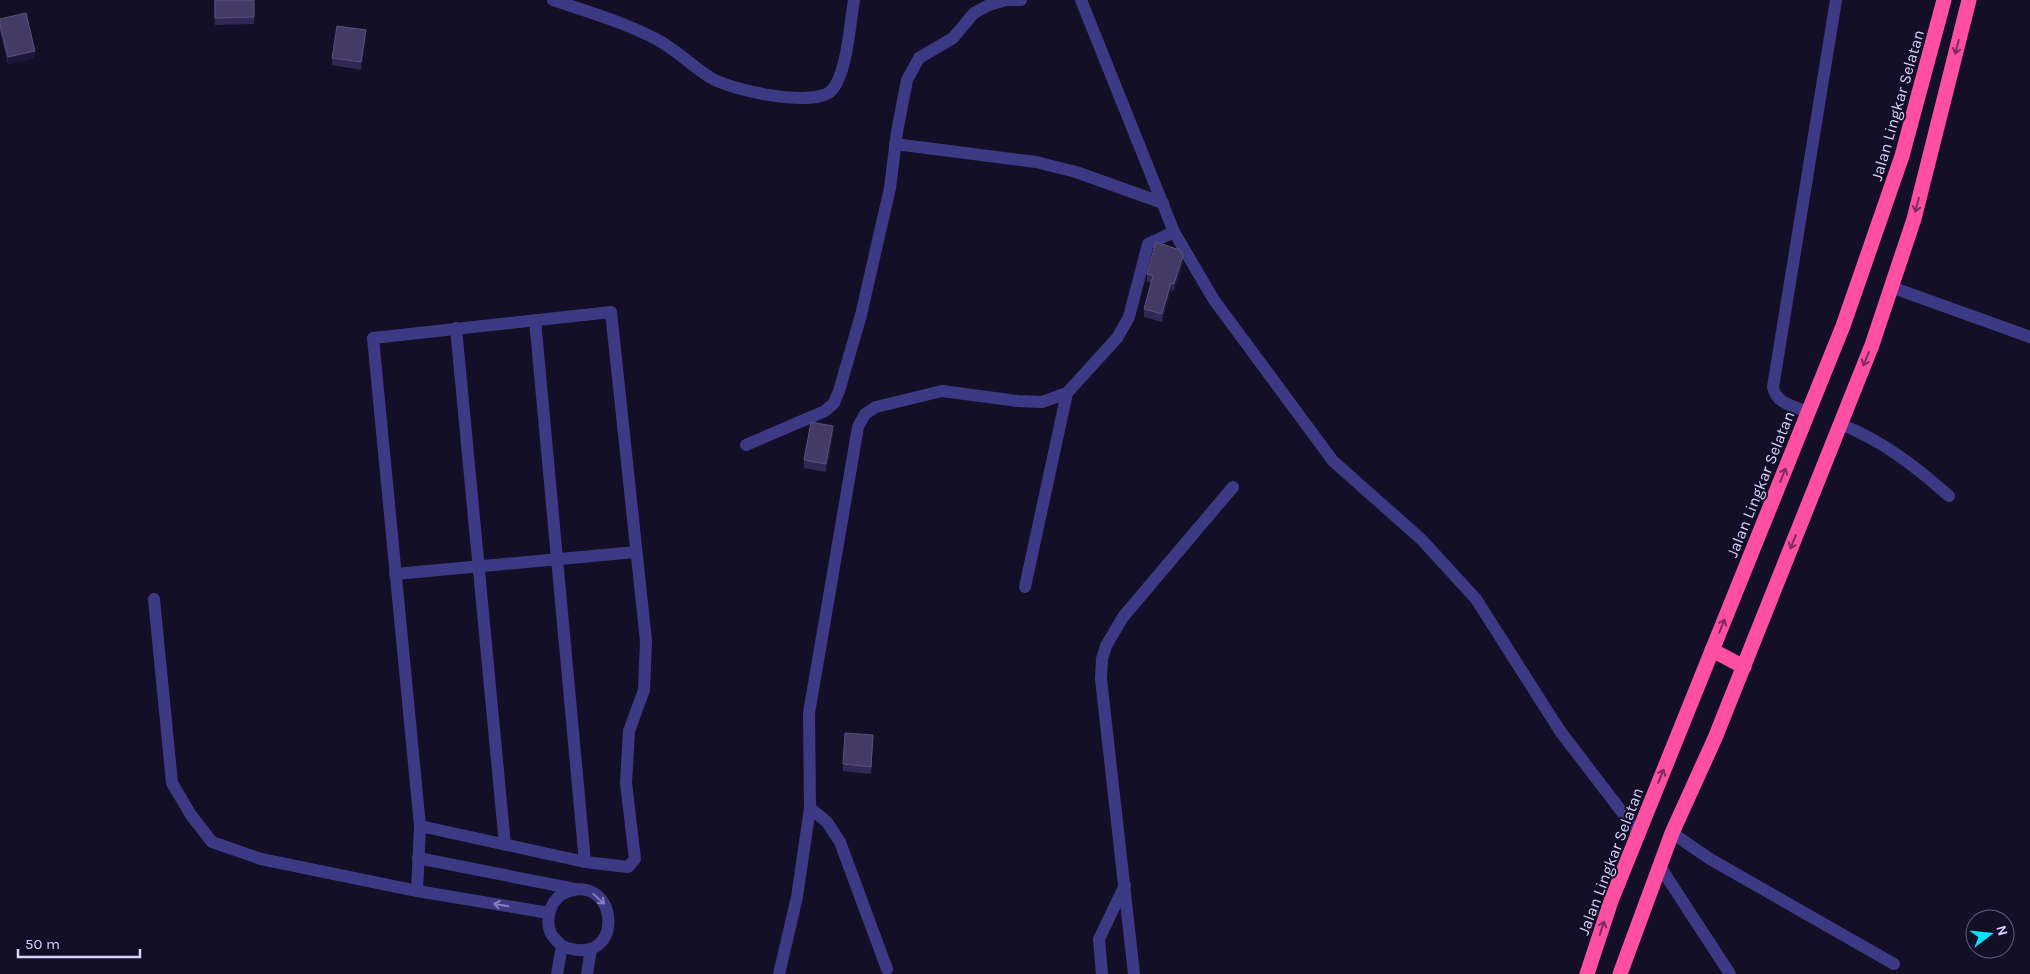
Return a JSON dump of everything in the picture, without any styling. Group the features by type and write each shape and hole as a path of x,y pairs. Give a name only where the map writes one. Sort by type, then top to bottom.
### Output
{"highway":[{"name":"Jalan Lingkar Selatan","path":"1587,974 1611,901 1843,326 1902,156 1944,0"},
{"path":"1620,974 1672,833 1715,738 1872,345 1914,219 1969,0"},
{"path":"1712,650 1744,667"}],"street":[{"path":"553,0 605,17 652,36 675,50 712,78 728,86 788,97 813,98 822,97 838,81 842,69 854,0"},
{"path":"746,445 824,411 834,403 872,274 890,188 895,144 907,80 920,58 952,38 974,13 989,5 1006,0 1034,0"},
{"path":"1808,412 1779,400 1775,396 1774,387 1836,0"},
{"path":"1085,4 1174,232 1214,300 1333,461 1422,539 1476,599 1560,732 1638,833"},
{"path":"895,144 1036,162 1076,172 1164,203"},
{"path":"779,974 798,897 810,808 810,713 858,427 865,414 876,406 942,391 1018,401 1042,402 1067,393 1117,338 1129,317 1148,244 1174,232"},
{"path":"1891,287 2030,337"},
{"path":"417,891 420,826 373,338 611,312 646,641 644,690 629,731 626,783 635,859 628,867 585,862 420,826"},
{"path":"535,320 585,862"},
{"path":"456,328 505,845"},
{"path":"1025,587 1067,393"},
{"path":"1840,424 1861,432 1887,447 1949,496"},
{"path":"1134,974 1101,679 1102,659 1106,646 1123,617 1233,487"},
{"path":"395,574 636,552"},
{"path":"154,598 172,784 212,842 261,859 417,891 549,912"},
{"path":"810,808 827,822 840,842 887,969"},
{"path":"1672,833 1710,859 1894,964"},
{"path":"418,858 577,889 594,893 606,905 610,922 605,938 591,949 576,952 562,946 550,931 549,912 555,901 565,892 577,889"},
{"path":"1660,865 1730,974"},
{"path":"1102,974 1099,939 1125,885"},
{"path":"557,974 562,946"},
{"path":"587,974 591,949"}],"building":[{"path":"215,0 254,0 254,17 215,18"},
{"path":"26,13 35,51 8,57 0,19"},
{"path":"337,26 366,30 361,62 332,58"},
{"path":"1156,242 1180,250 1183,256 1174,284 1171,283 1162,314 1144,309 1153,276 1147,274"},
{"path":"811,422 833,426 826,464 804,460"},
{"path":"845,733 873,735 871,767 843,764"}]}
